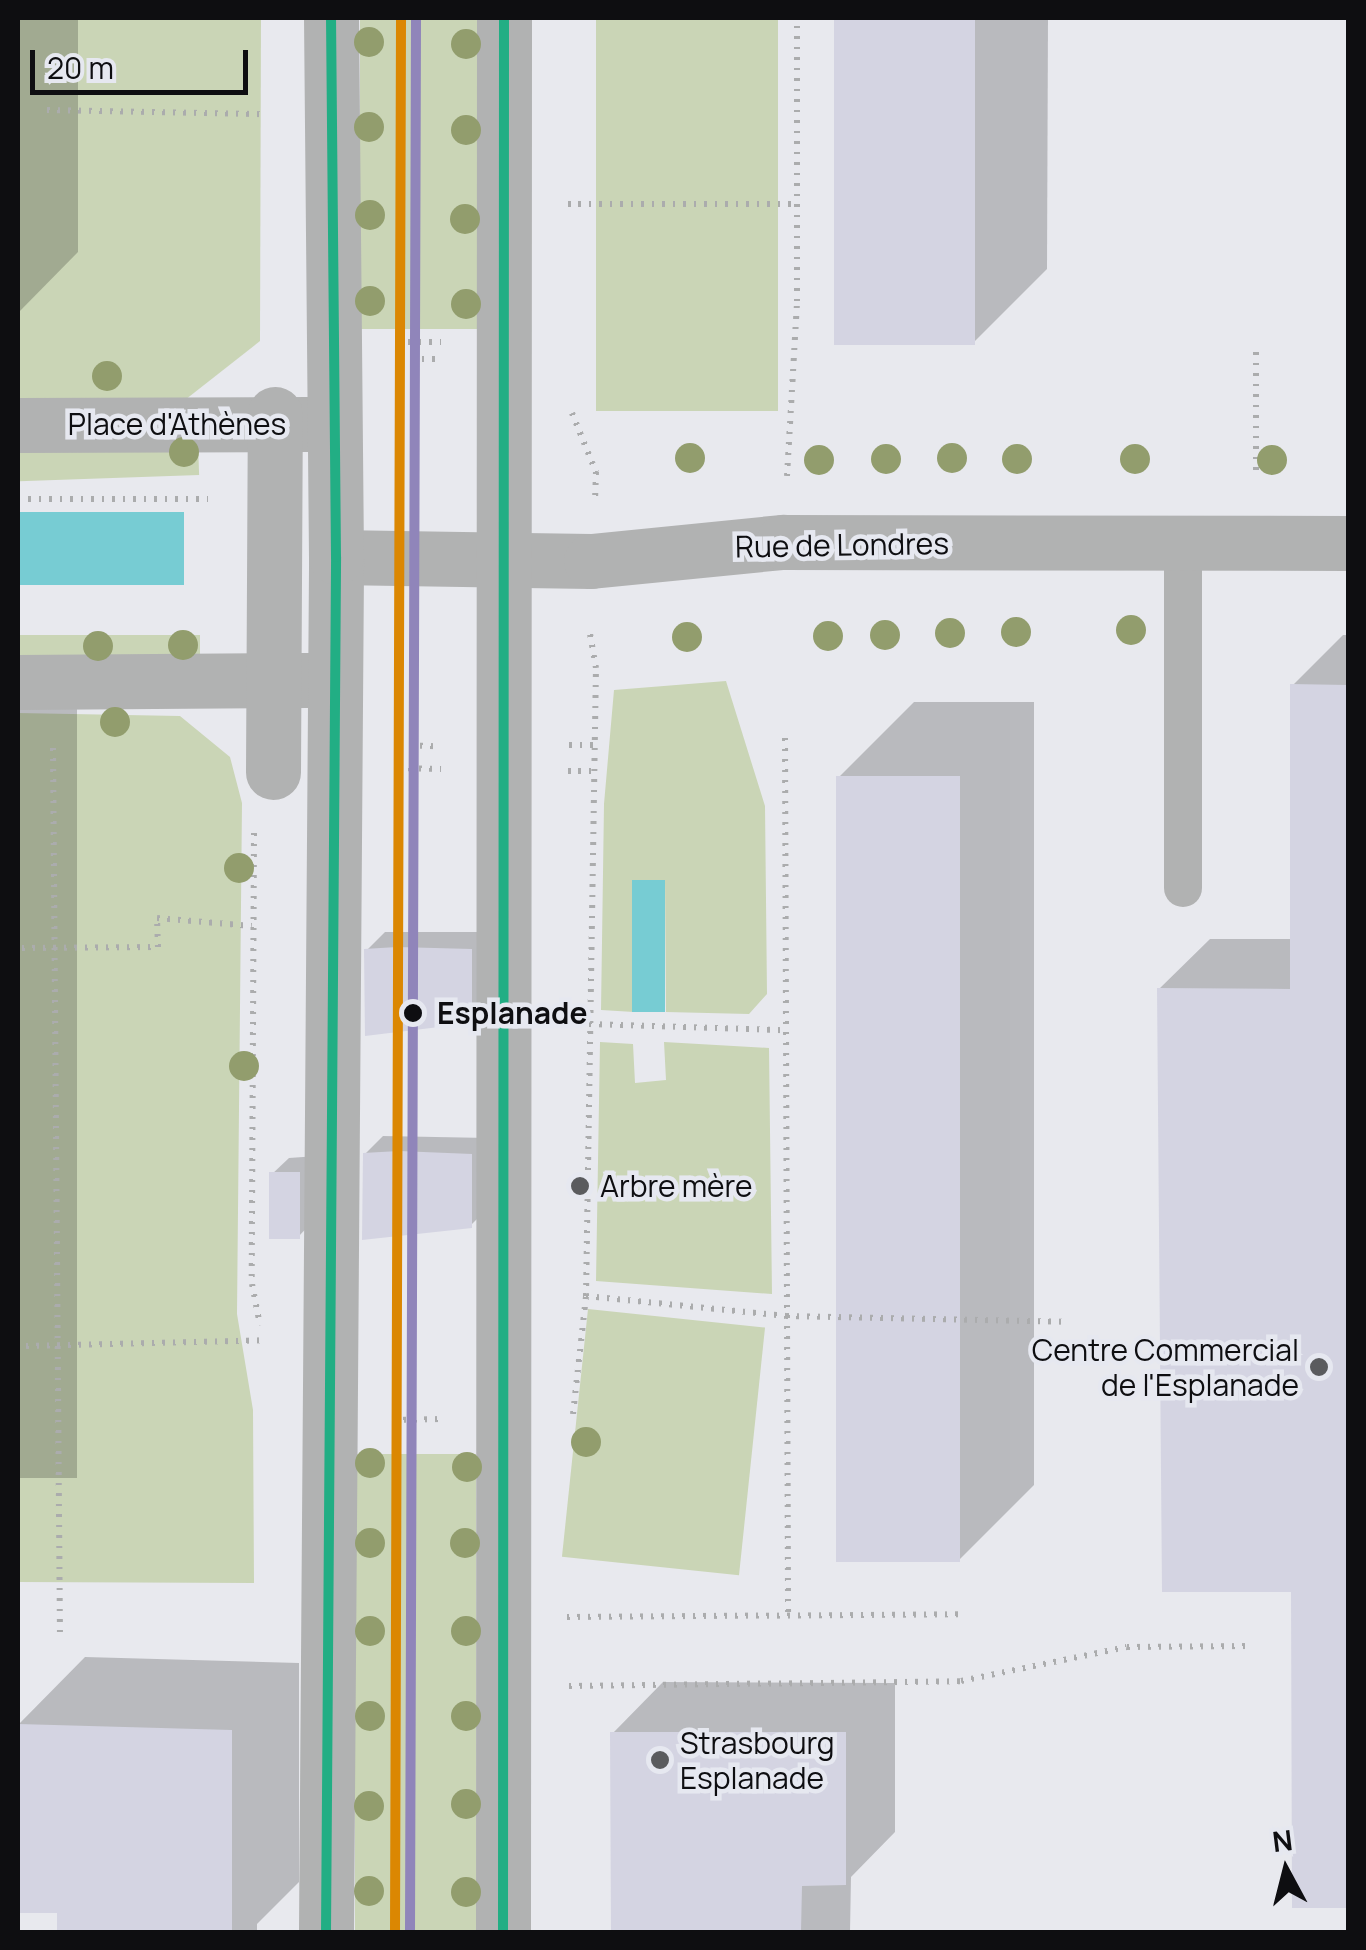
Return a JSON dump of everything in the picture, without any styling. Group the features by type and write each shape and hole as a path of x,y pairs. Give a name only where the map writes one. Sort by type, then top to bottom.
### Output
{"street":[{"path":"326,1932 336,557 331,18"},
{"path":"503,1932 504,18"},
{"path":"274,772 275,419"},
{"name":"Place d'Athènes","path":"18,424 275,419 336,425"},
{"name":"Rue de Londres","path":"336,557 591,561 783,542 1348,543"},
{"path":"35,682 334,680"}],"lane":[{"path":"1182,542 1183,888"}],"path":[{"path":"783,542 797,18"},
{"path":"47,110 276,114"},
{"path":"557,204 795,204"},
{"path":"334,350 503,351"},
{"path":"334,350 503,351"},
{"path":"1256,352 1256,543"},
{"path":"18,499 274,500"},
{"path":"35,682 54,948 60,1638"},
{"path":"785,738 788,1616"},
{"path":"22,948 158,947 157,918 252,926"},
{"path":"589,1024 786,1030"},
{"path":"586,1296 786,1316 1065,1322"},
{"path":"26,1346 264,1340"},
{"path":"505,1618 961,1614"},
{"path":"553,1686 961,1681 1127,1648 1249,1646"}],"green space":[{"path":"18,18 261,18 260,341 176,407 18,405"},
{"path":"360,18 488,18 488,329 360,329"},
{"path":"596,18 778,18 778,411 596,411"},
{"path":"198,443 199,475 19,481 18,449"},
{"path":"18,635 200,635 200,666 18,666"},
{"path":"726,681 765,806 767,994 749,1014 666,1012 665,880 632,880 634,1012 601,1010 604,804 614,690"},
{"path":"18,713 180,716 230,757 242,803 237,1314 253,1410 254,1583 18,1582"},
{"path":"600,1042 633,1044 635,1083 666,1080 664,1042 769,1048 772,1294 596,1281"},
{"path":"588,1309 765,1328 739,1575 562,1557"},
{"path":"355,1454 476,1454 476,1932 355,1932"}],"water":[{"path":"18,512 184,512 184,585 18,585"},
{"path":"632,880 665,880 665,1012 632,1012"}],"building":[{"path":"834,18 975,18 975,345 834,345"},
{"name":"Centre Commercial de l'Esplanade","path":"1290,684 1348,685 1348,1908 1292,1908 1291,1592 1162,1592 1157,988 1290,989"},
{"path":"836,776 960,776 960,1562 836,1562"},
{"path":"364,949 472,949 472,1023 365,1036"},
{"path":"363,1153 472,1154 472,1228 362,1240"},
{"path":"269,1172 300,1172 300,1239 269,1239"},
{"path":"18,1724 232,1730 232,1932 57,1932 57,1913 18,1913"},
{"path":"610,1732 846,1732 846,1885 802,1886 801,1932 611,1932"}],"transit line":[{"path":"326,1932 336,557 331,18"},
{"path":"395,1932 401,18"},
{"path":"410,1932 416,18"},
{"path":"503,1932 504,18"}],"place":[{"name":"Esplanade","path":"413,1013"},
{"name":"Arbre mère","path":"580,1186"},
{"name":"Centre Commercial de l'Esplanade","path":"1319,1367"},
{"name":"Strasbourg Esplanade","path":"660,1760"}]}
